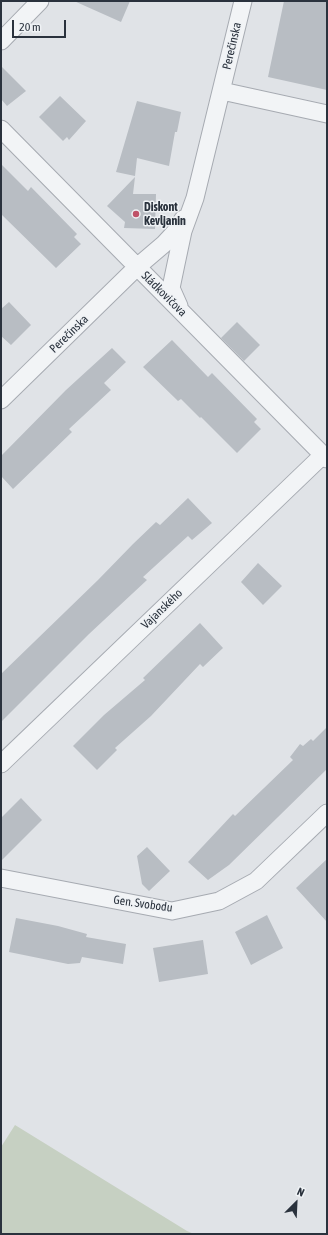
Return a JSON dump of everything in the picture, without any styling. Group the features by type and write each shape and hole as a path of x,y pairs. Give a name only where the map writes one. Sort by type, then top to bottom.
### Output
{"street":[{"path":"1,40 40,1"},
{"name":"Perečínska","path":"181,311 171,288 183,231 195,198 243,1"},
{"path":"222,91 327,114"},
{"name":"Sládkovičova","path":"1,129 325,457"},
{"name":"Perečínska","path":"181,311 178,292 190,240 195,198"},
{"name":"Perečínska","path":"1,400 176,231 195,198"},
{"name":"Perečínska","path":"176,264 183,255 190,240"},
{"path":"122,251 141,258 151,254"},
{"path":"137,267 153,274 164,272 176,264"},
{"name":"Vajanského","path":"1,764 325,457"},
{"name":"Gen. Svobodu","path":"1,878 172,910 219,901 256,881 327,813"}],"green space":[{"path":"15,1125 194,1234 1,1234 1,1147"}],"building":[{"path":"74,1 130,1 121,22"},
{"path":"284,1 327,1 327,90 268,77"},
{"path":"1,66 26,91 7,106 1,99"},
{"path":"60,96 86,121 69,140 67,137 63,141 39,117"},
{"path":"137,101 181,112 177,132 175,132 169,166 137,158 135,176 116,172"},
{"path":"1,164 28,191 31,187 77,234 74,237 81,244 56,268 1,214"},
{"name":"Diskont Kevljanin","path":"135,177 133,194 156,194 155,229 124,228 125,222 107,206"},
{"path":"9,302 31,325 11,345 1,336 1,309"},
{"path":"237,322 260,345 244,361 221,338"},
{"path":"172,340 208,377 212,373 257,419 254,422 261,429 237,453 201,417 200,418 181,399 178,401 143,367"},
{"path":"112,348 126,362 104,383 111,390 69,429 72,432 13,489 1,476 1,456 66,390"},
{"path":"188,498 212,523 192,540 188,536 143,577 147,580 89,634 1,722 1,674 156,522 160,525"},
{"path":"258,563 282,586 263,605 241,582"},
{"path":"200,623 223,648 203,667 200,664 151,716 115,748 117,750 97,770 73,746 104,715 145,680 143,678"},
{"path":"327,727 327,769 229,865 208,880 188,862 233,814 235,816 293,760 290,757 300,744 303,746 311,739 313,741"},
{"path":"21,798 42,820 1,861 1,818"},
{"path":"147,847 170,871 149,891 142,884 137,856"},
{"path":"327,859 327,922 296,888"},
{"path":"267,915 283,948 251,965 235,932"},
{"path":"16,918 58,926 87,934 86,937 126,944 123,964 82,957 80,963 68,964 9,952"},
{"path":"203,940 208,974 159,982 153,948"}],"place":[{"name":"Diskont Kevljanin","path":"136,214"}]}
